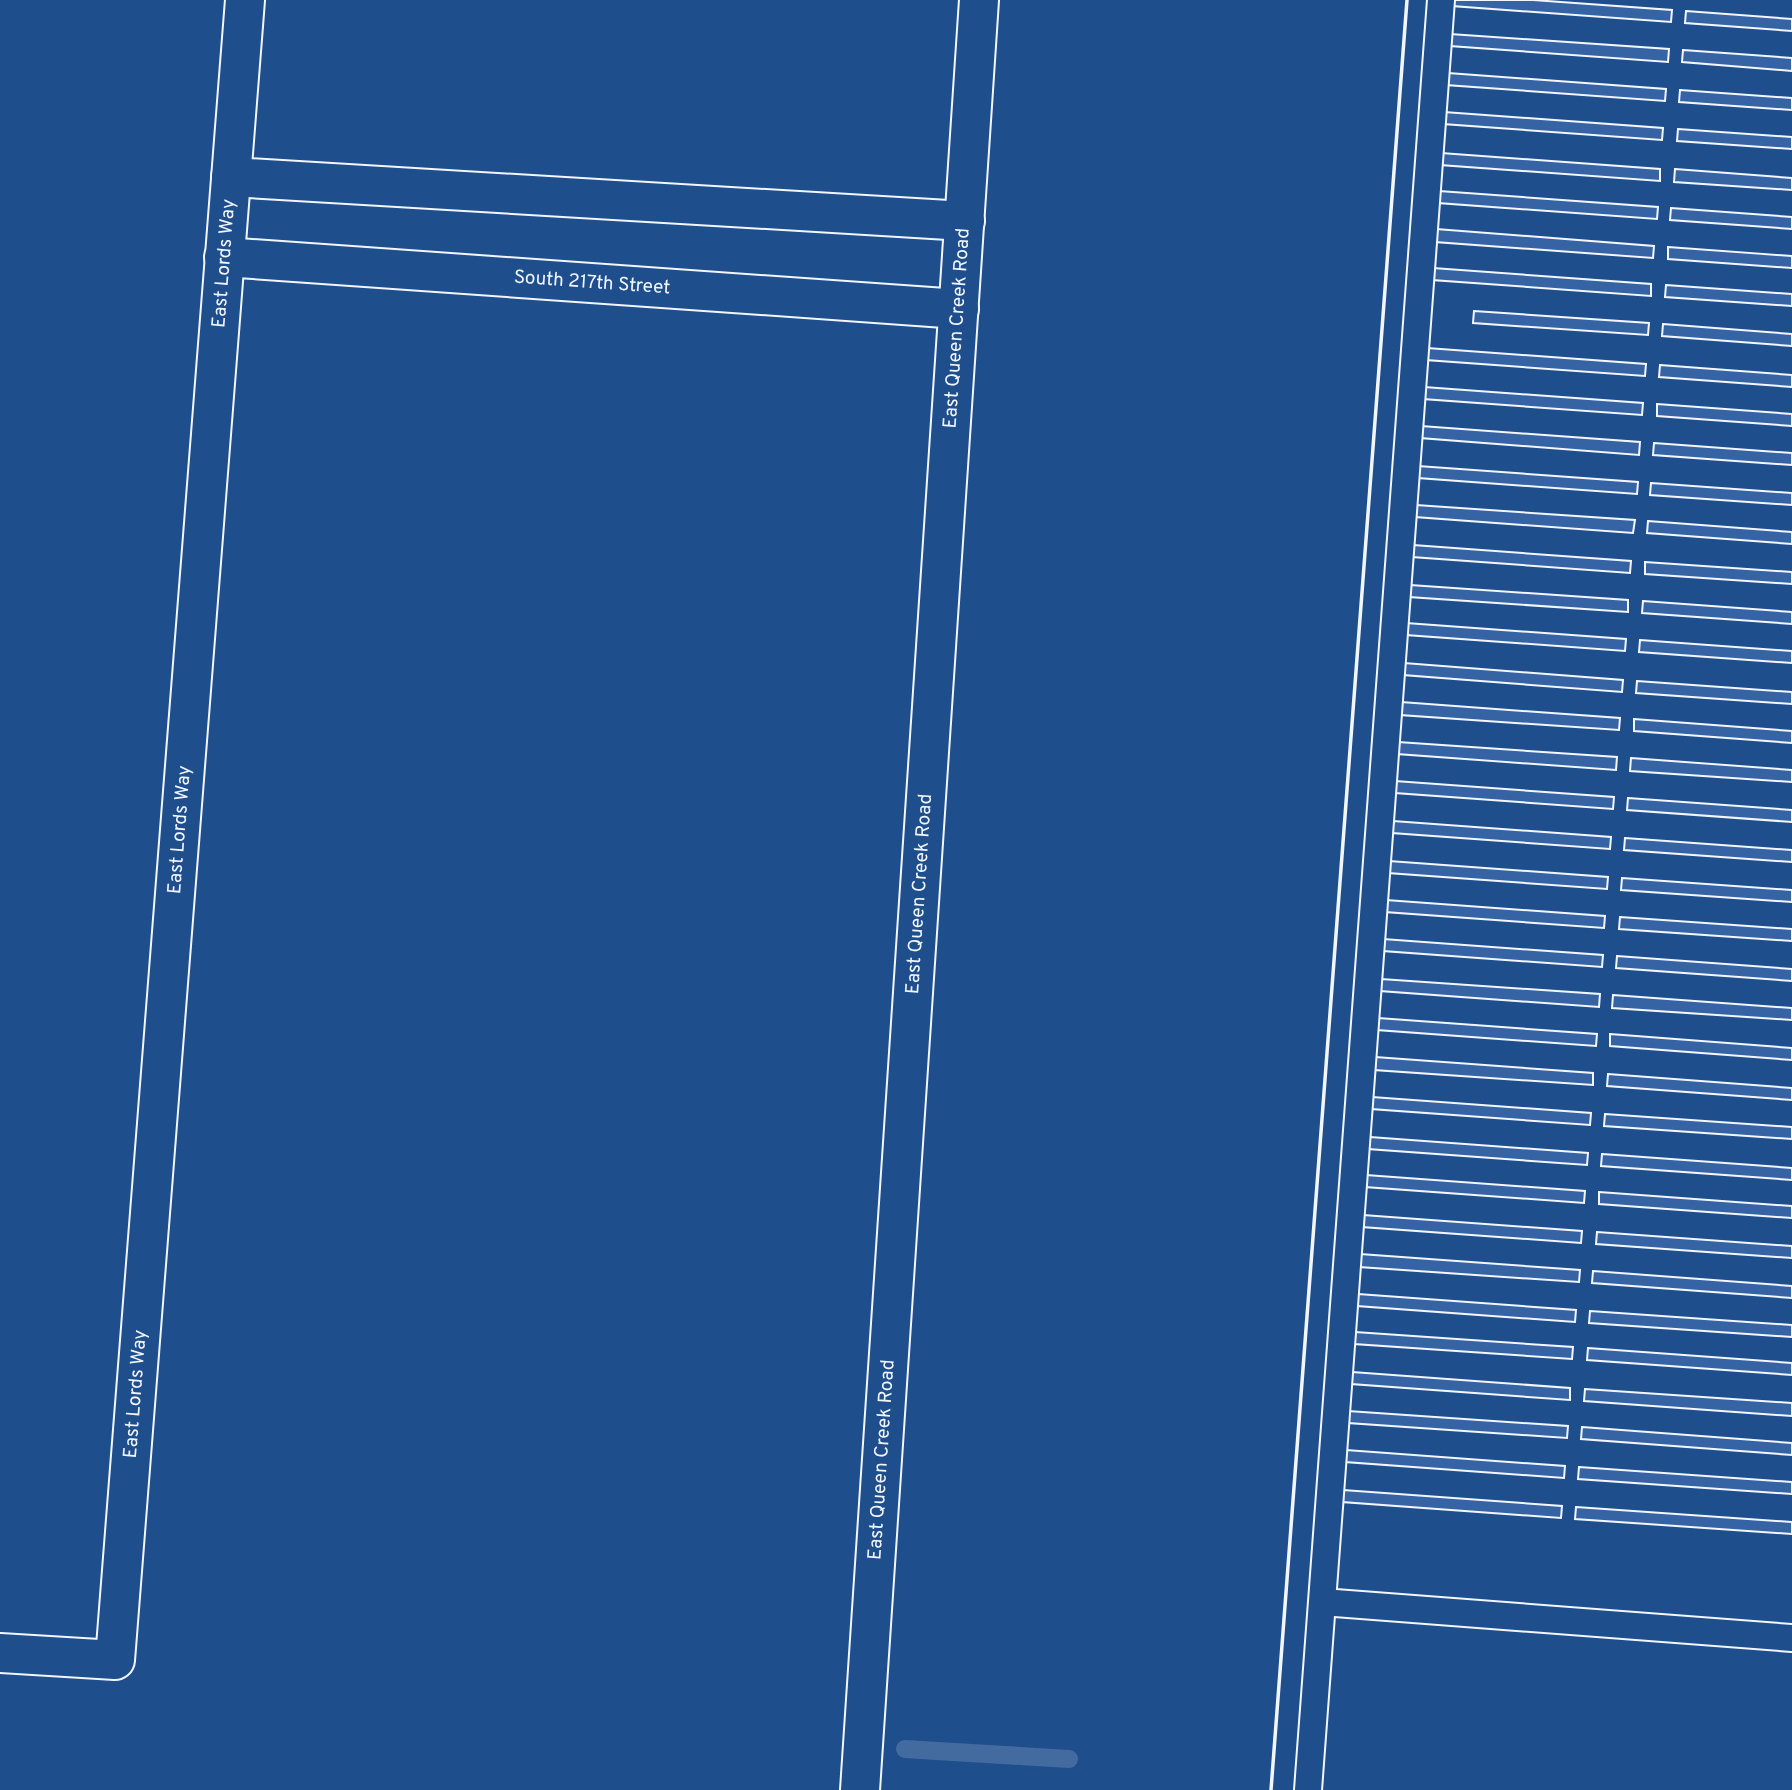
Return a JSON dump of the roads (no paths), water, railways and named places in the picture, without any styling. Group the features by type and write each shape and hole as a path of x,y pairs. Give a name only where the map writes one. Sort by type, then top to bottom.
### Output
{"street":[{"name":"East Lords Way","path":"0,1653 115,1660 245,0"},
{"name":"East Queen Creek Road","path":"860,1790 979,0"},
{"path":"231,177 965,221"},
{"name":"South 217th Street","path":"224,257 959,309"}],"lane":[{"path":"1308,1790 1441,0"},
{"path":"1322,1602 1792,1638"}],"waterway":[{"path":"905,1749 1069,1759"}]}
